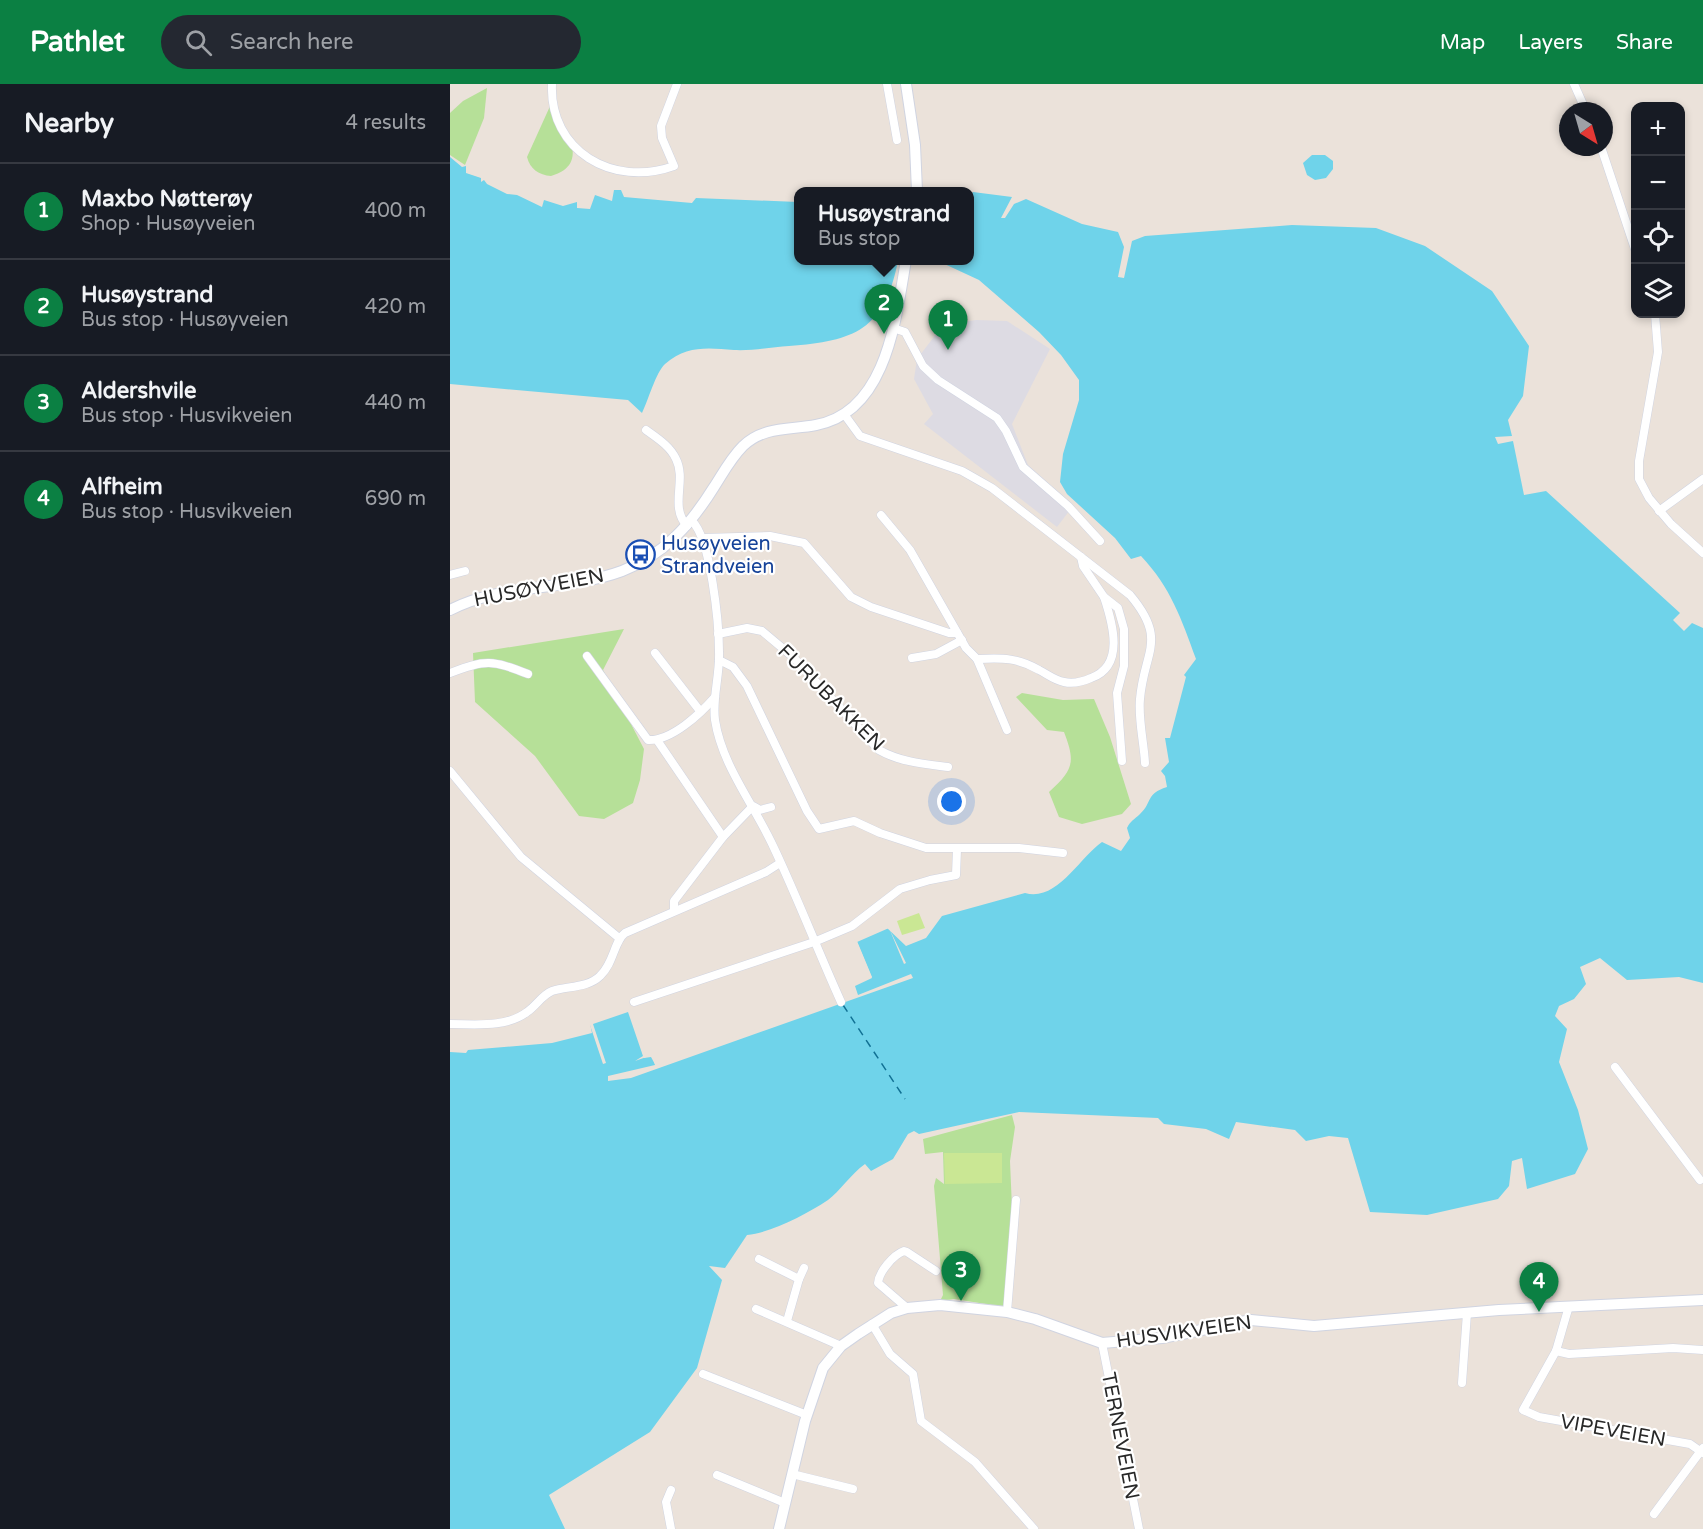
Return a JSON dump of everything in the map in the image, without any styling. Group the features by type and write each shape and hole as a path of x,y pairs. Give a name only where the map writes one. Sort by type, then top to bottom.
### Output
{"main road":[{"path":"906,84 915,145 916,187"},
{"name":"HUSØYVEIEN","path":"450,610 481,596 575,584 622,571 659,552 689,523 733,459 748,442 772,430 816,425 844,414 860,401 873,382 893,328 905,265"},
{"name":"HUSVIKVEIEN","path":"779,1529 807,1415 823,1368 841,1346 872,1324 906,1308 940,1305 1007,1312 1035,1319 1102,1343 1162,1338 1251,1320 1298,1326 1569,1306 1703,1300"}],"street":[{"path":"552,84 551,104 556,118 589,161 612,169 628,171 658,170 674,166 662,138 662,126 677,84"},
{"path":"887,84 897,140"},
{"path":"1574,84 1582,102"},
{"path":"1604,156 1631,240"},
{"path":"1654,318 1658,352 1638,468 1641,483 1659,511 1683,537 1703,553"},
{"path":"893,328 905,332 923,366 938,380 997,418 1006,431 1023,467 1068,506 1100,541"},
{"path":"844,414 860,436 962,471 992,488 1026,511 1131,595 1151,629 1153,639 1139,701 1145,763"},
{"path":"645,430 664,444 677,461 680,478 678,511 704,538 718,634 719,660 715,718 718,735 726,756 780,863 841,1002"},
{"path":"1659,511 1703,479"},
{"path":"881,516 910,550 959,637 977,659 1007,730"},
{"path":"704,538 770,536 804,543 841,588 858,602 959,637"},
{"path":"1081,557 1083,566 1104,597 1118,608 1124,629 1124,666 1117,693 1122,761"},
{"path":"450,575 465,571"},
{"path":"977,659 1005,657 1022,661 1063,682 1075,683 1098,675 1110,663 1113,653 1112,630 1104,597"},
{"name":"FURUBAKKEN","path":"718,634 747,628 762,631 793,657 879,750 913,762 948,766"},
{"path":"912,658 931,656 959,637"},
{"path":"655,653 700,711"},
{"path":"587,656 648,740 657,740 682,726 716,695"},
{"path":"719,660 733,667 747,686 807,811 819,829 854,821 880,833 926,848 1019,848 1063,853"},
{"path":"450,674 478,663 495,661 528,674"},
{"path":"657,740 723,837"},
{"path":"450,771 521,858 619,938"},
{"path":"753,806 760,810 771,807"},
{"path":"674,910 674,900 723,837 753,806"},
{"path":"634,1002 814,942 852,926 900,889 956,875 957,849"},
{"path":"450,1024 501,1022 516,1019 551,992 593,981 600,976 615,955 619,938 674,910 766,872 780,863"},
{"path":"1615,1067 1702,1180"},
{"path":"1007,1312 1016,1200"},
{"path":"906,1308 878,1283 880,1275 895,1255 907,1252 936,1271"},
{"path":"759,1259 799,1279"},
{"path":"787,1321 804,1268"},
{"path":"1569,1306 1556,1351 1569,1354 1673,1348 1703,1350"},
{"path":"756,1309 841,1346"},
{"path":"1462,1383 1467,1313"},
{"path":"872,1324 890,1354 914,1374 921,1421 975,1462 1034,1529"},
{"name":"TERNEVEIEN","path":"1102,1343 1139,1529"},
{"name":"VIPEVEIEN","path":"1556,1351 1523,1410 1539,1417 1685,1443 1702,1450"},
{"path":"703,1374 807,1415"},
{"path":"1654,1514 1702,1450"},
{"path":"792,1474 853,1489"},
{"path":"717,1475 785,1503"},
{"path":"671,1490 666,1502 671,1529"}],"shaded area":[{"path":"976,320 1007,321 1050,349 1012,424 1028,465 1073,506 1057,527 924,424 933,414 914,379 917,359 943,325"}],"green space":[{"path":"487,88 484,118 465,165 450,155 450,113 463,101"},
{"path":"551,104 568,134 573,154 571,163 564,170 551,176 536,171 530,165 527,157"},
{"path":"624,629 603,670 644,749 640,780 633,803 604,819 579,816 535,756 475,702 473,653"},
{"path":"1022,693 1063,700 1094,699 1110,737 1131,804 1122,814 1082,824 1059,817 1049,792 1063,778 1070,765 1068,743 1064,732 1047,730 1016,697"},
{"path":"919,913 925,928 902,935 897,921"},
{"path":"1012,1115 1015,1127 1010,1161 1012,1208 1005,1307 954,1299 940,1301 943,1295 934,1186 936,1178 944,1184 943,1152 925,1154 923,1139"},
{"path":"944,1153 1002,1153 1002,1183 945,1184"}],"water":[{"path":"1312,155 1325,155 1333,161 1333,169 1326,178 1315,180 1307,175 1303,163"},
{"path":"450,157 462,167 466,166 466,173 481,178 481,182 484,180 487,184 507,194 517,195 542,207 544,200 563,206 577,202 577,208 590,209 595,195 612,201 614,190 621,190 624,197 692,203 696,198 794,202 794,265 897,265 884,303 875,317 863,328 849,335 812,344 748,350 698,349 681,354 662,368 642,413 628,400 450,384"},
{"path":"974,192 1012,197 1001,218 1005,218 1014,204 1026,199 1082,224 1118,232 1124,247 1118,277 1124,278 1132,241 1145,236 1292,225 1376,228 1425,246 1492,291 1529,346 1523,396 1508,420 1512,436 1495,437 1498,444 1513,441 1524,495 1546,491 1680,613 1673,620 1684,631 1692,623 1703,628 1703,983 1679,977 1627,980 1600,958 1580,967 1586,984 1574,999 1559,1006 1555,1016 1567,1029 1559,1062 1578,1110 1588,1149 1575,1174 1527,1189 1522,1158 1512,1161 1509,1186 1498,1199 1427,1215 1370,1212 1348,1138 1329,1136 1306,1141 1295,1130 1236,1122 1229,1139 1206,1129 1164,1124 1158,1118 1019,1112 919,1134 914,1131 908,1134 893,1159 871,1171 865,1164 832,1197 819,1206 778,1227 747,1235 725,1268 709,1266 722,1280 697,1368 650,1432 549,1495 565,1529 450,1529 450,1052 466,1053 468,1050 552,1043 592,1033 590,1023 630,1010 644,1058 651,1057 657,1068 857,996 853,985 872,977 857,941 886,927 906,946 926,938 942,916 1025,893 1037,894 1047,891 1067,877 1102,842 1121,851 1130,838 1127,828 1130,823 1144,810 1155,792 1167,787 1165,776 1161,771 1169,762 1165,738 1170,738 1186,677 1184,675 1196,659 1174,604 1151,568 1141,556 1131,559 1115,538 1067,494 1060,482 1063,454 1079,400 1079,380 1061,355 1039,332 979,280 947,265 974,265"}],"pier":[{"path":"887,924 889,928 857,942 872,978 855,986 858,995 911,974 913,978 631,1078 608,1081 608,1076 655,1065 652,1055 635,1061 643,1056 628,1012 593,1024 606,1063 603,1064 589,1022 633,1008 646,1055 653,1054 658,1064 854,994 850,984 869,975 854,940"},
{"path":"889,929 906,963 904,964"}],"ferry route":[{"path":"843,1005 905,1099"}],"place":[{"name":"Husøystrand","path":"884,334"},
{"name":"Maxbo Nøtterøy","path":"948,350"},
{"name":"Husøyveien Strandveien","path":"640,555"},
{"name":"Aldershvile","path":"961,1301"},
{"name":"Alfheim","path":"1539,1312"}]}
